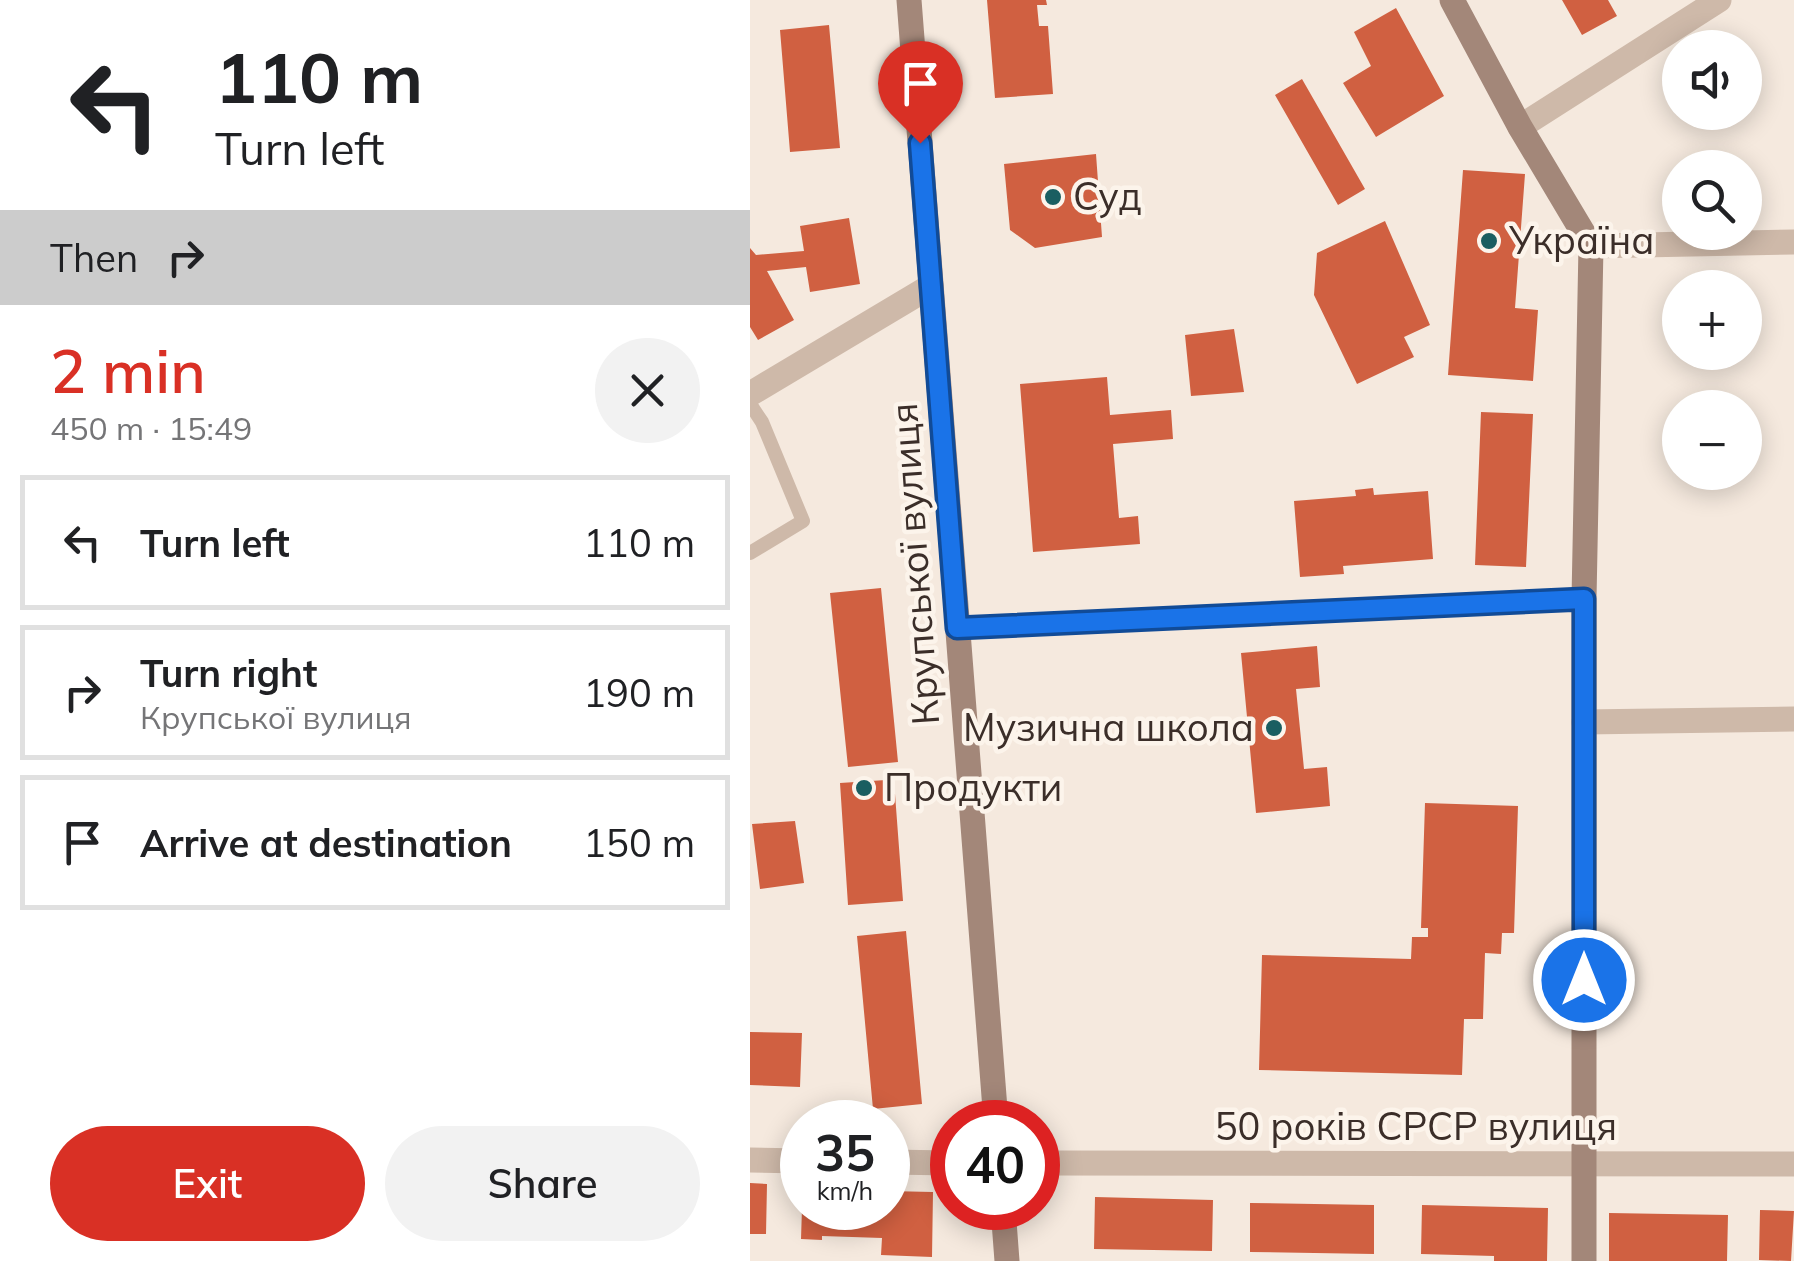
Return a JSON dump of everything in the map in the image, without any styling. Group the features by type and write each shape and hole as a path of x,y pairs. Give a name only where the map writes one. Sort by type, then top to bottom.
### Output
{"street":[{"name":"Крупської вулиця","path":"909,0 994,1100"},
{"path":"1452,0 1591,246 1584,599 1584,1261"},
{"path":"1520,126 1719,0"},
{"path":"1591,246 1794,242"},
{"path":"750,394 931,286"},
{"path":"1584,722 1794,720"},
{"path":"750,1160 780,1161"},
{"name":"50 років СРСР вулиця","path":"1060,1164 1794,1164"},
{"path":"1005,1230 1007,1261"}],"lane":[{"path":"750,404 762,422 802,521 750,553"},
{"path":"957,628 1584,599"}],"building":[{"path":"987,0 1046,0 1047,5 1037,5 1039,26 1048,26 1053,94 995,98"},
{"path":"1562,0 1608,0 1617,16 1582,35"},
{"path":"1396,8 1444,96 1376,137 1343,83 1371,66 1354,32"},
{"path":"829,25 840,148 790,152 780,30"},
{"path":"1302,79 1365,189 1338,205 1275,95"},
{"name":"Суд","path":"1096,154 1102,237 1035,248 1010,230 1004,164"},
{"name":"Україна","path":"1463,170 1525,174 1515,308 1538,310 1533,381 1448,375"},
{"path":"849,218 860,284 810,292 806,267 767,271 794,320 758,340 750,327 750,248 756,255 804,251 800,226"},
{"path":"1385,221 1430,325 1404,337 1414,357 1357,384 1314,295 1317,253"},
{"path":"1234,329 1244,392 1191,396 1185,335"},
{"path":"1107,377 1110,415 1171,410 1173,439 1113,444 1119,518 1138,516 1140,544 1033,552 1020,384"},
{"path":"1481,412 1533,414 1526,567 1475,565"},
{"path":"1373,488 1374,495 1428,491 1433,559 1343,566 1344,574 1300,577 1294,501 1356,496 1355,490"},
{"path":"881,588 898,762 848,767 830,593"},
{"name":"Музична школа","path":"1317,646 1320,687 1296,689 1304,769 1327,767 1330,806 1256,813 1241,653"},
{"path":"886,780 887,794 895,794 903,901 848,905 840,783"},
{"path":"1425,803 1518,806 1514,933 1502,933 1501,954 1485,953 1483,1019 1464,1019 1462,1075 1259,1070 1262,955 1411,959 1412,937 1428,937 1428,928 1421,928"},
{"path":"795,821 804,883 760,889 752,824"},
{"path":"906,931 922,1104 910,1105 910,1100 872,1100 857,936"},
{"path":"750,1032 802,1033 800,1087 750,1085"},
{"path":"750,1183 767,1184 766,1234 750,1234"},
{"path":"910,1191 930,1192 932,1257 881,1255 882,1238 801,1239 801,1230 910,1230"},
{"path":"1095,1197 1213,1200 1212,1251 1094,1249"},
{"path":"1250,1203 1374,1205 1374,1254 1250,1252"},
{"path":"1422,1205 1548,1208 1547,1261 1421,1254"},
{"path":"1760,1210 1794,1211 1791,1261 1759,1260"},
{"path":"1609,1213 1728,1215 1727,1261 1609,1261"}],"place":[{"name":"Суд","path":"1053,197"},
{"name":"Україна","path":"1489,241"},
{"name":"Музична школа","path":"1274,728"},
{"name":"Продукти","path":"864,788"}],"route":[{"path":"920,143 957,628 1584,599 1584,980"}]}
